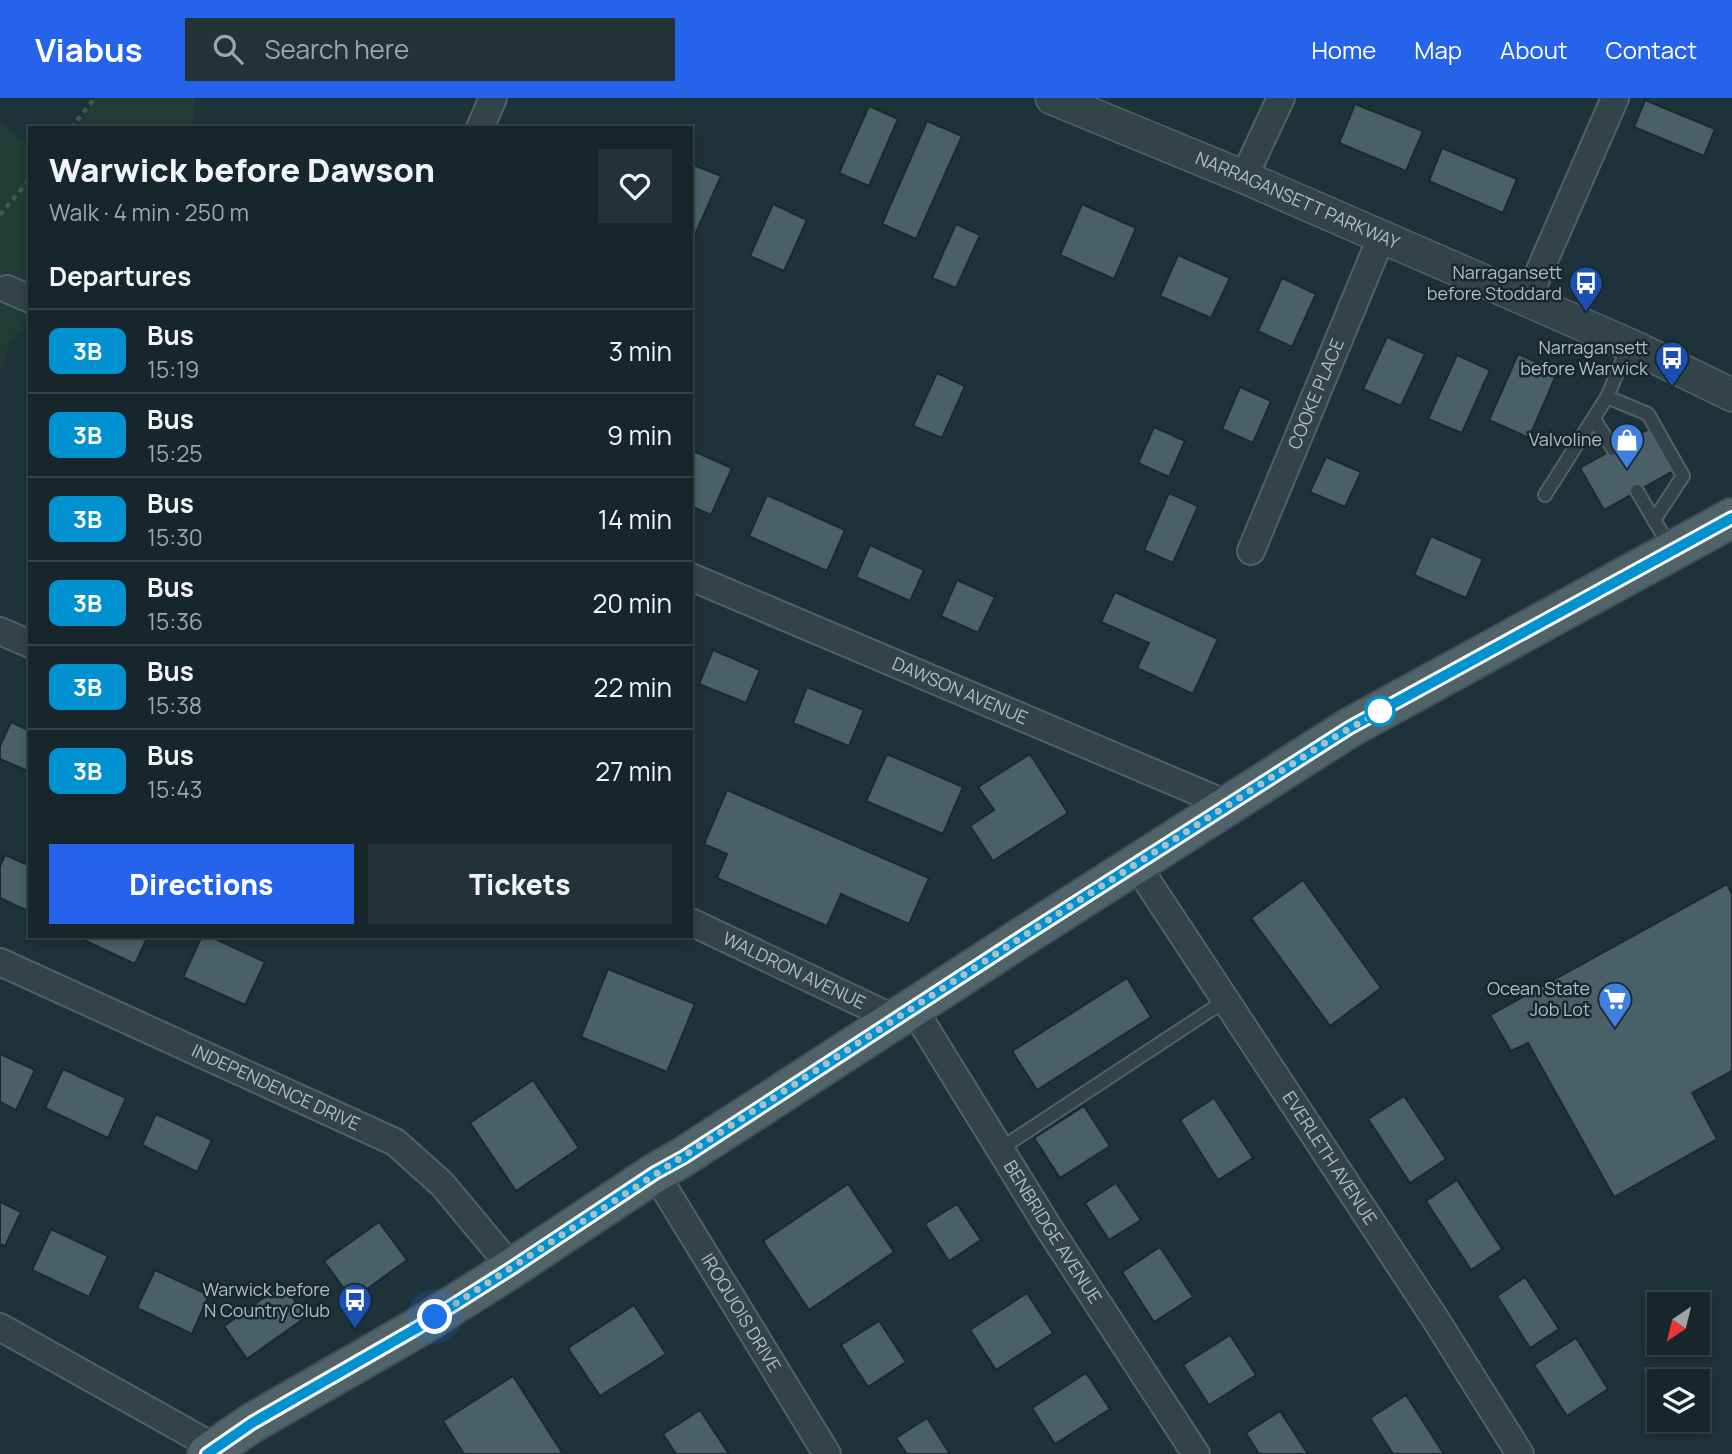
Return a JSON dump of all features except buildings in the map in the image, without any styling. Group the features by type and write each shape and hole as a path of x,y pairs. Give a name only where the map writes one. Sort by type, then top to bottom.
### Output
{"main road":[{"path":"212,1451 252,1423 394,1342 512,1268 655,1173 684,1157 1349,728 1663,536 1732,519"}],"street":[{"path":"481,126 493,98"},
{"name":"NARRAGANSETT PARKWAY","path":"1052,98 1244,177 1629,344 1732,395"},
{"path":"1244,177 1281,98"},
{"path":"1527,300 1615,98"},
{"name":"COOKE PLACE","path":"1251,551 1381,238"},
{"name":"DAWSON AVENUE","path":"693,578 1229,804"},
{"path":"0,631 28,643"},
{"name":"EVERLETH AVENUE","path":"1136,864 1436,1320 1520,1454"},
{"name":"WALDRON AVENUE","path":"693,923 904,1014"},
{"name":"INDEPENDENCE DRIVE","path":"0,962 395,1142 442,1184 512,1268"},
{"name":"BENBRIDGE AVENUE","path":"904,1014 1000,1149 1196,1454"},
{"name":"IROQUOIS DRIVE","path":"655,1173 827,1454"},
{"path":"0,1327 212,1451"}],"lane":[{"path":"1545,495 1607,397 1629,344"},
{"path":"1607,397 1648,414 1684,475 1663,536"},
{"path":"1594,419 1613,450"},
{"path":"1637,491 1663,536"},
{"path":"1000,1149 1226,1000"}],"path":[{"path":"73,126 95,98"},
{"path":"0,215 28,180"}],"green space":[{"path":"95,98 195,98 193,126 78,126"},
{"path":"0,120 19,139 28,140 28,323 11,340 0,374"}],"bus line":[{"name":"3B","path":"207,1454 252,1423 394,1342 512,1268 655,1173 684,1157 1349,728 1732,518"}],"place":[{"name":"Narragansett before Stoddard","path":"1586,313"},
{"name":"Narragansett before Warwick","path":"1672,388"},
{"name":"Valvoline","path":"1627,470"},
{"name":"Ocean State Job Lot","path":"1615,1029"},
{"name":"Warwick before N Country Club","path":"355,1330"}],"route":[{"path":"435,1317 1022,937 1328,741 1380,711"}]}
